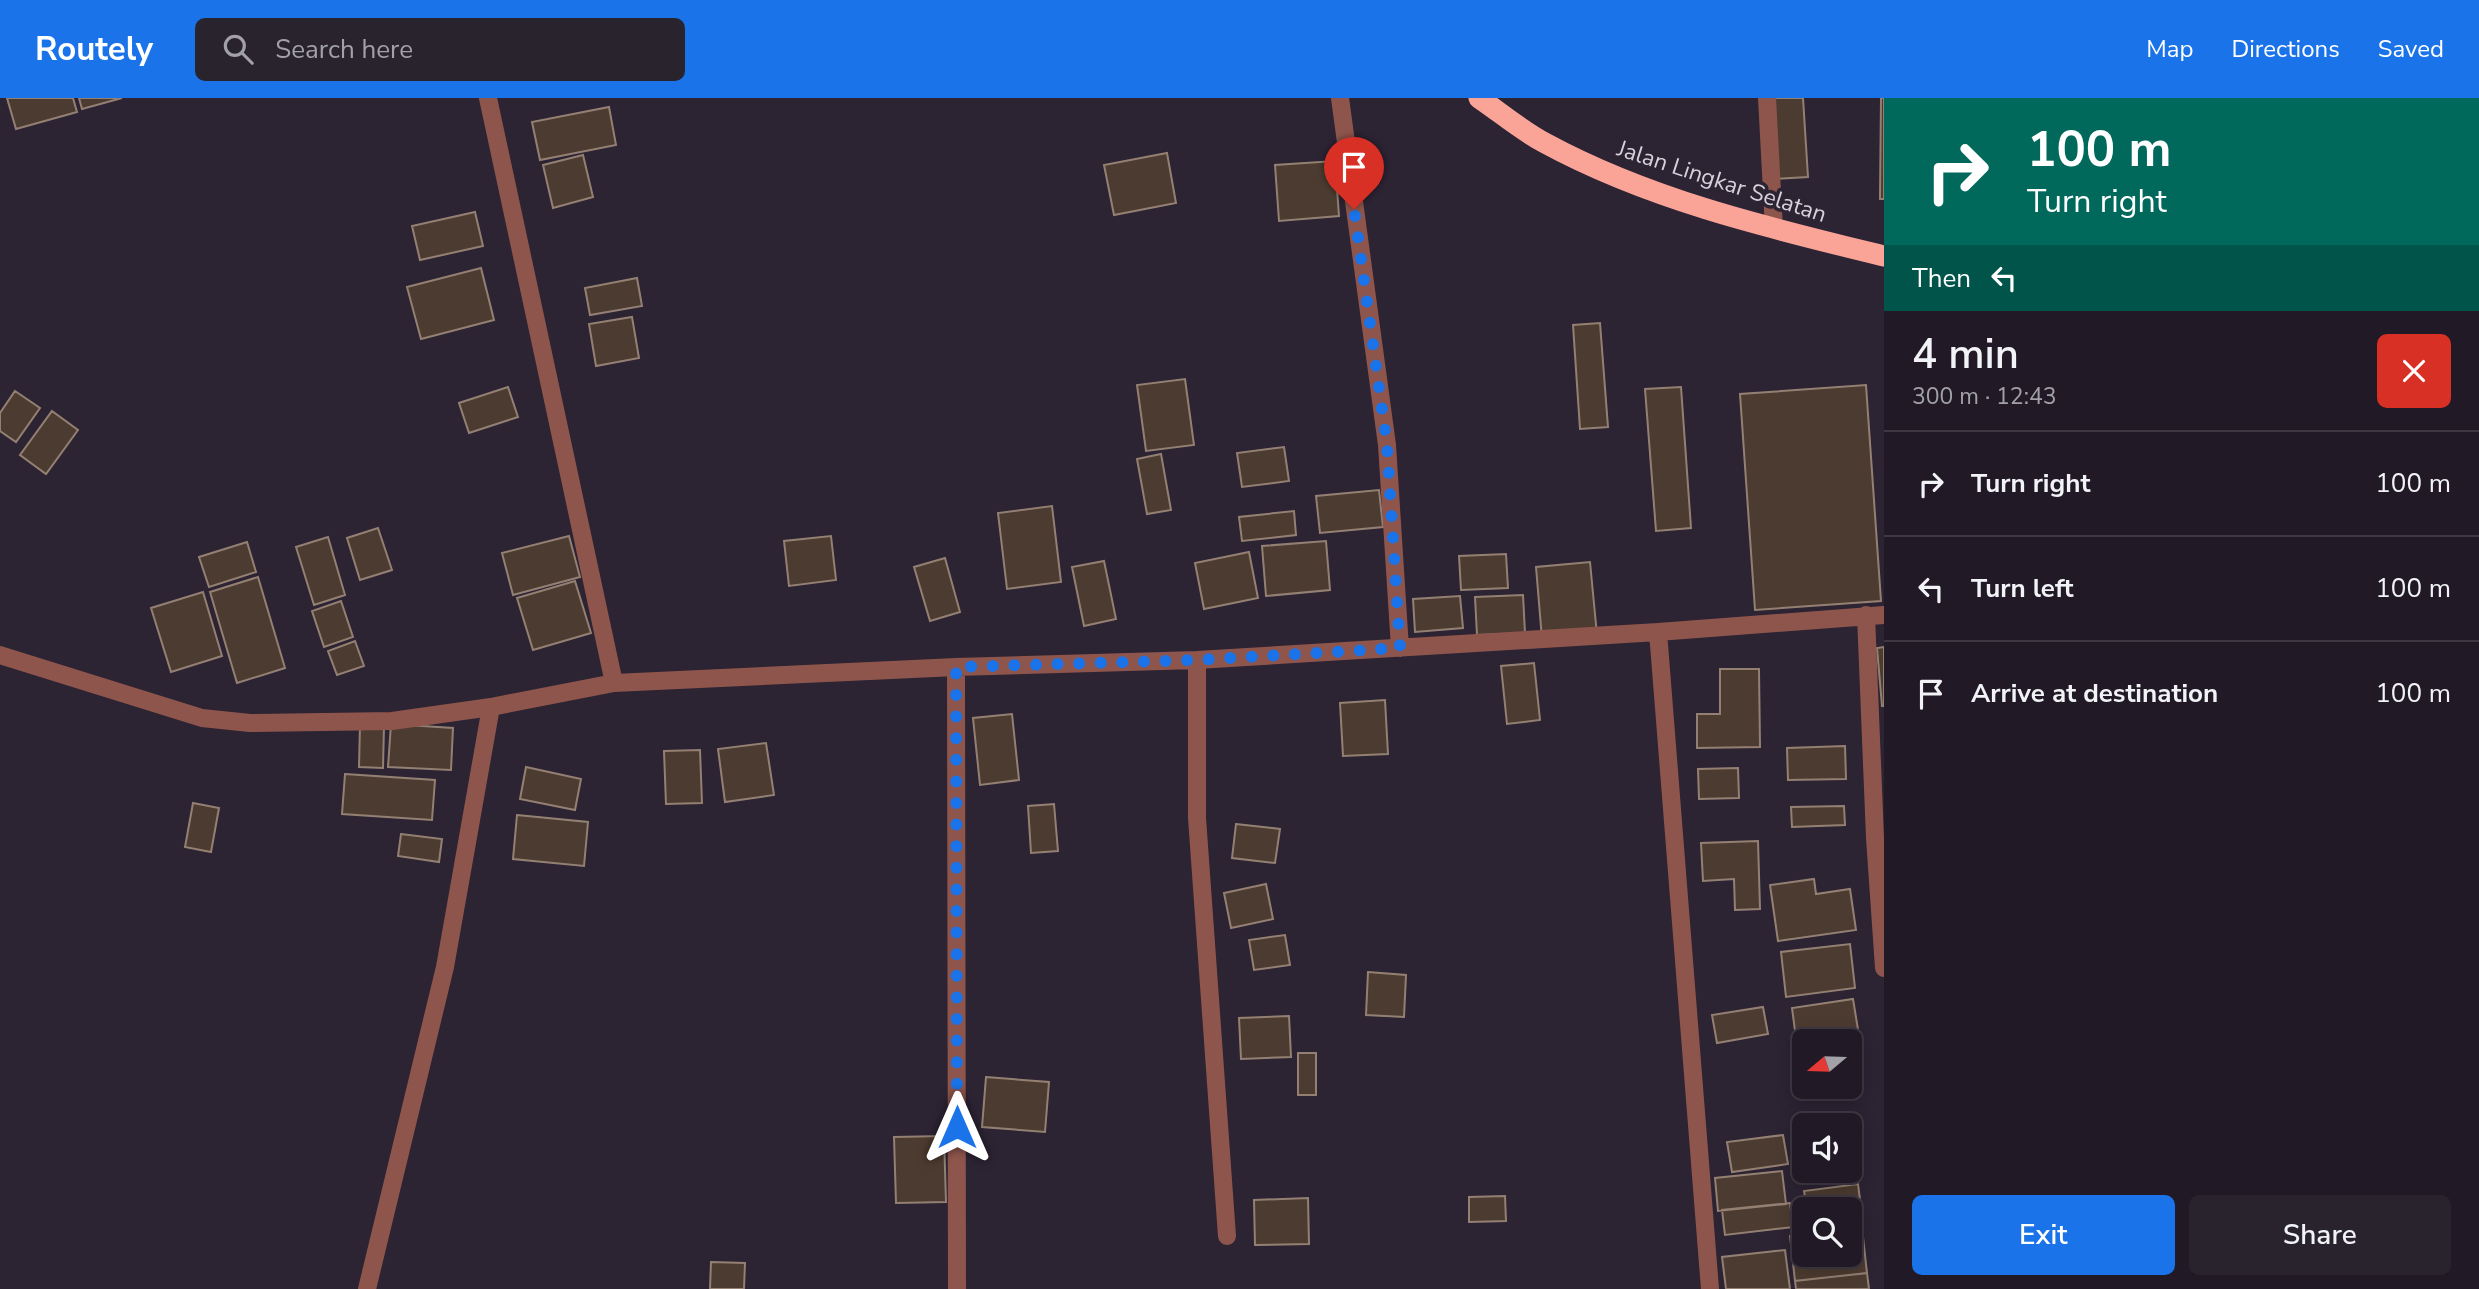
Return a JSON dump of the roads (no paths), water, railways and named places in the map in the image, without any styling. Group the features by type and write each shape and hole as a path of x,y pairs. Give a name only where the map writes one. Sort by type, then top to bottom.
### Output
{"highway":[{"name":"Jalan Lingkar Selatan","path":"1479,98 1544,143 1635,186 1774,229 1884,256"}],"street":[{"path":"488,98 614,683"},
{"path":"1340,98 1387,445 1400,648"},
{"path":"1767,98 1774,229"},
{"path":"0,655 202,718 250,723 392,721 491,707 614,683 956,667 1197,660 1658,632 1875,615 1875,838 1884,968"},
{"path":"1658,632 1710,1289"},
{"path":"1197,660 1197,818 1227,1236"},
{"path":"956,667 957,1289"},
{"path":"367,1289 445,967 491,707"}]}
